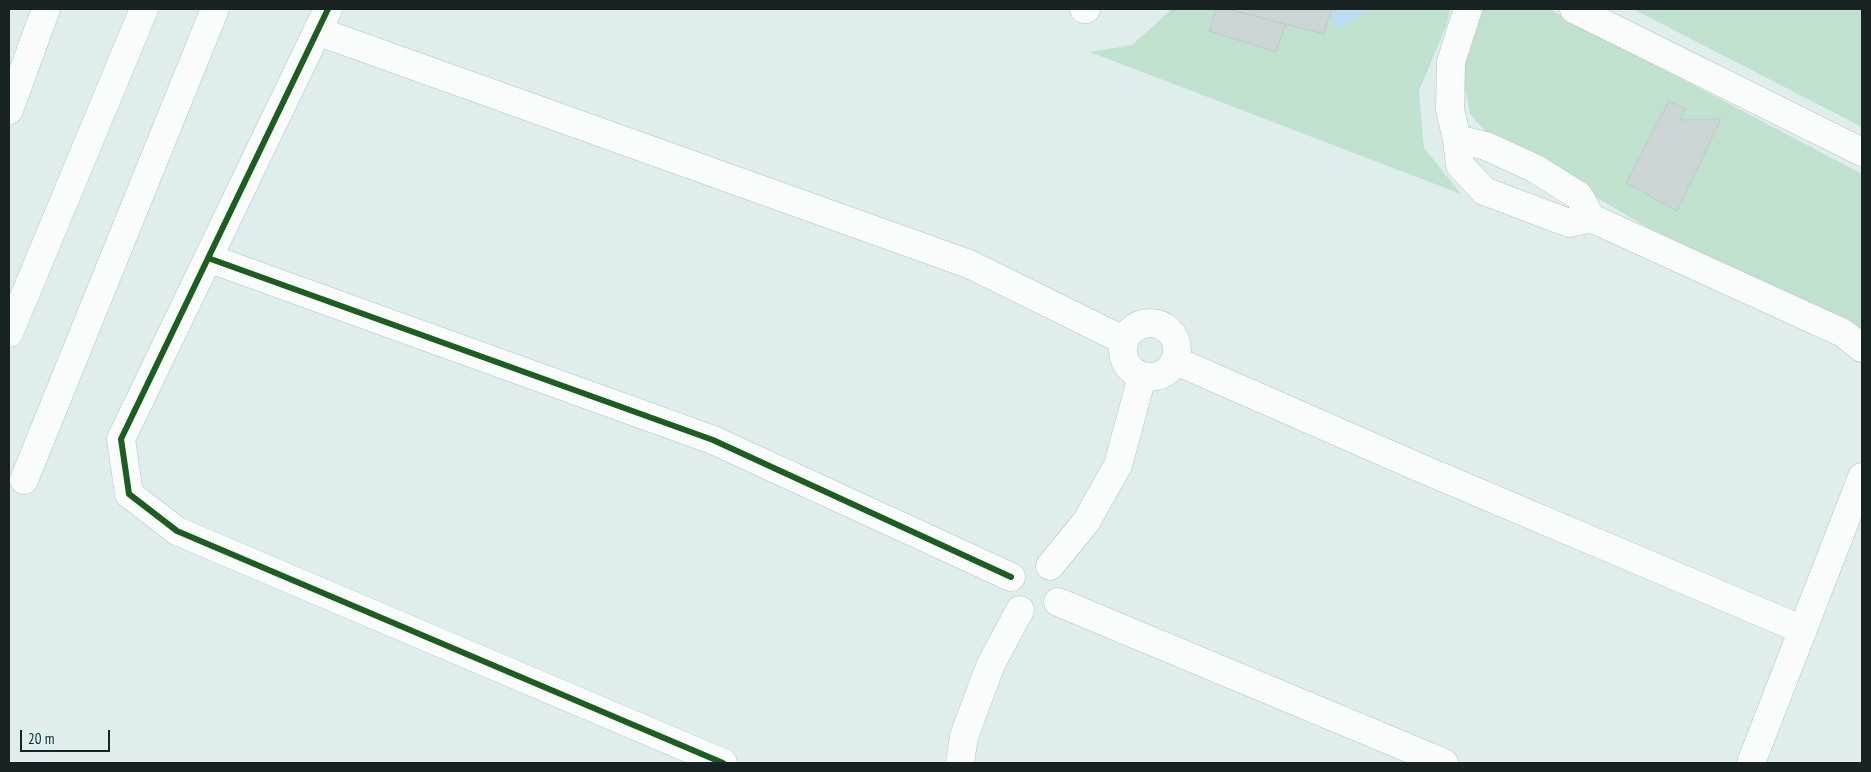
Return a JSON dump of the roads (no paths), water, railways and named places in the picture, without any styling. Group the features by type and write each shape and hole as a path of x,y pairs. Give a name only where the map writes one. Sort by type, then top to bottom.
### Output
{"street":[{"path":"9,110 14,80 46,9"},
{"path":"9,332 144,9"},
{"path":"24,480 215,9"},
{"path":"1468,9 1452,62 1450,110 1457,139 1460,165 1484,191 1569,224 1591,218"},
{"path":"1574,9 1862,152"},
{"path":"723,763 177,531 129,494 121,439 322,20 969,264 1123,340"},
{"path":"1457,139 1486,146 1534,168 1579,196 1591,218 1844,333 1862,348"},
{"path":"208,258 713,440 1011,577"},
{"path":"1151,321 1167,328 1177,343 1176,361 1168,371 1156,377 1142,377 1129,369 1122,355 1123,340 1134,326 1151,321"},
{"path":"1176,361 1418,467 1803,630"},
{"path":"1050,566 1086,522 1118,465 1142,377"},
{"path":"1751,763 1862,477"},
{"path":"1028,562 1039,562 1050,566 1059,576 1062,589 1058,602 1048,611 1034,614 1020,610 1010,595 1011,577 1018,568 1028,562"},
{"path":"1058,602 1444,763"},
{"path":"960,763 964,736 991,664 1020,610"}],"water":[{"path":"1335,9 1373,9 1337,29 1332,18"}]}
